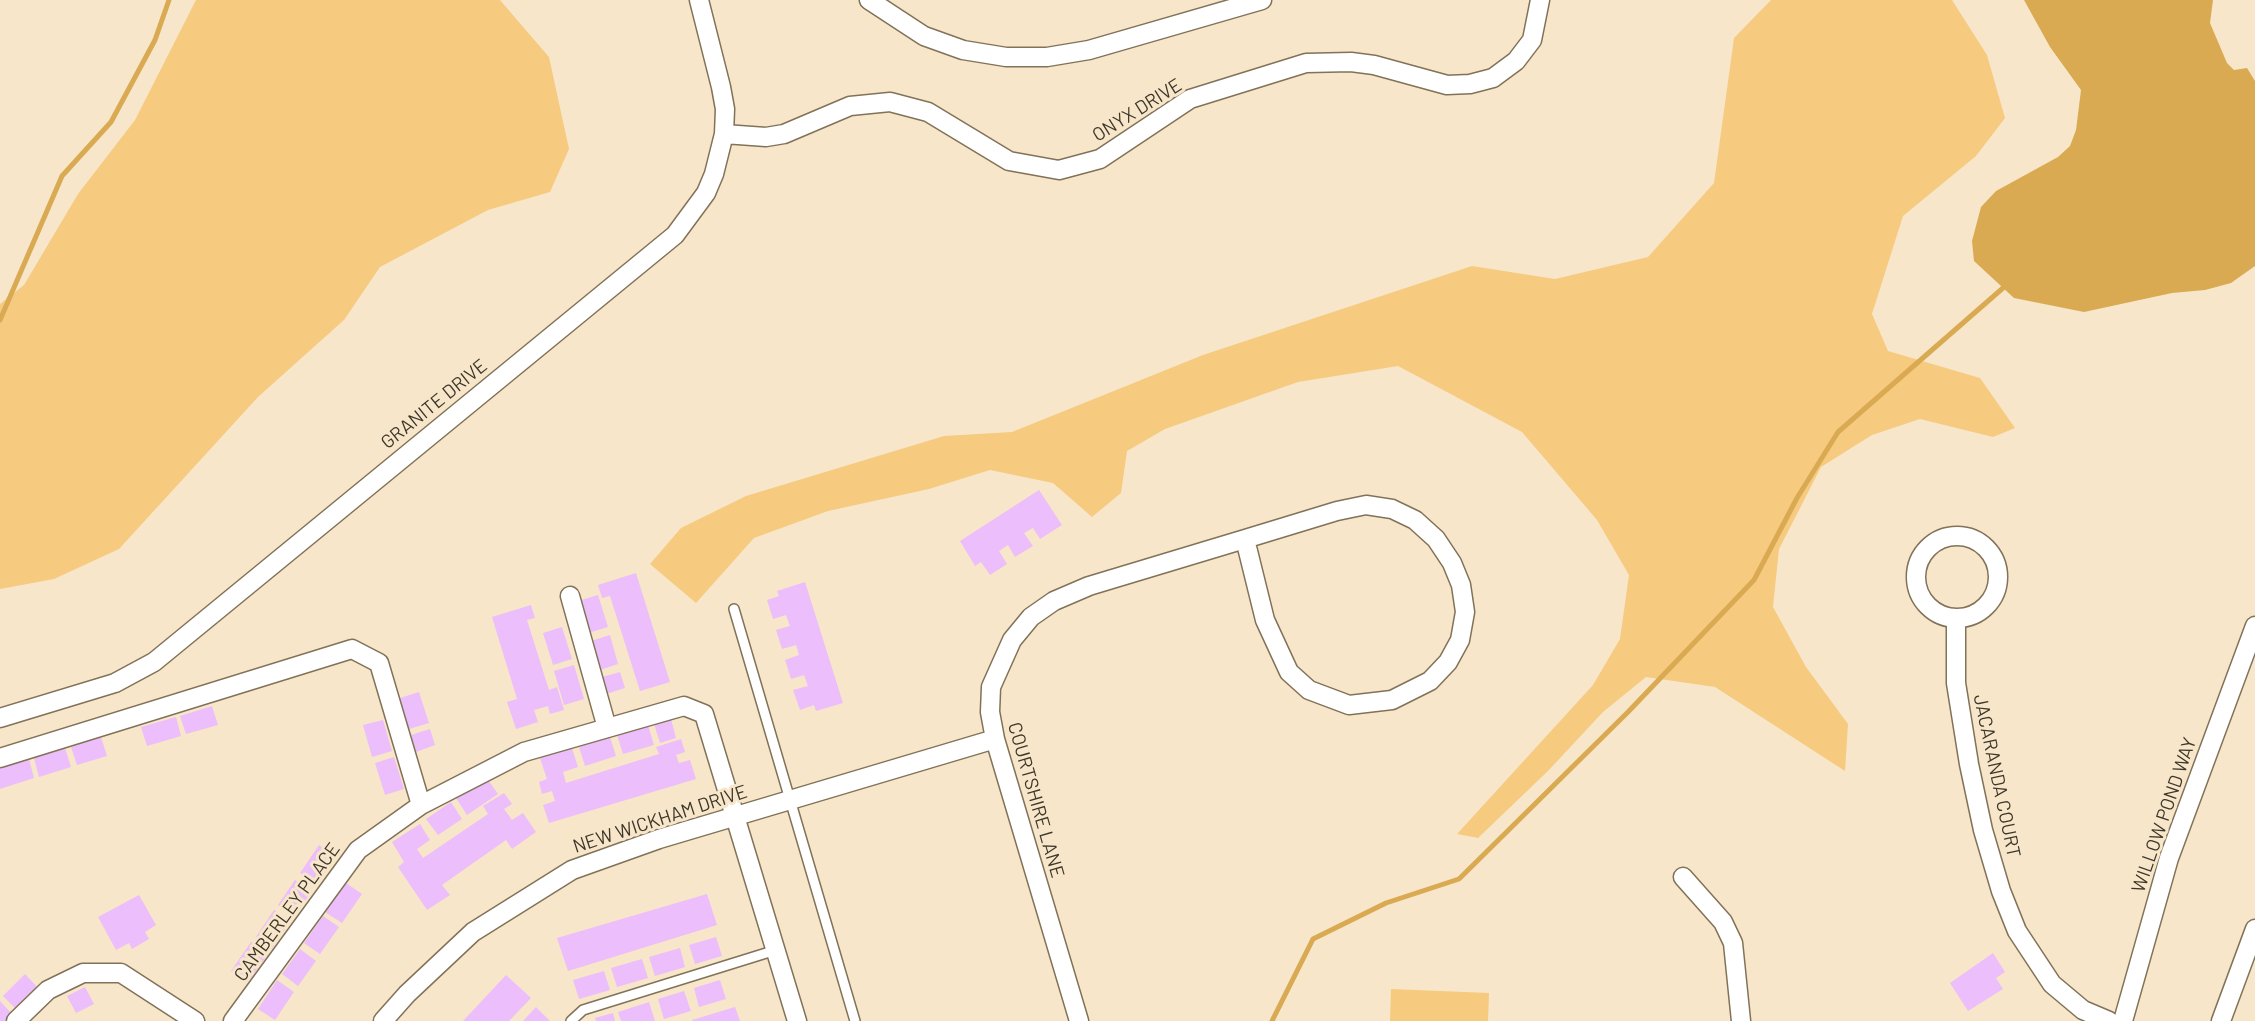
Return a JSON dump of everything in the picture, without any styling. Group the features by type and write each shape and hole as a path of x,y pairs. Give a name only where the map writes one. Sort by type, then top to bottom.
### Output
{"street":[{"name":"GRANITE DRIVE","path":"0,718 115,683 154,662 675,235 706,193 715,174 724,134 725,109 721,87 699,0"},
{"path":"869,0 923,36 963,50 1020,57 1047,57 1089,50 1262,0"},
{"name":"ONYX DRIVE","path":"724,134 766,137 783,134 850,106 890,102 909,105 945,120 991,153 1009,161 1059,170 1100,159 1190,99 1306,63 1351,62 1374,65 1447,85 1470,84 1493,78 1516,61 1532,40 1540,0"},
{"name":"COURTSHIRE LANE","path":"1079,1021 995,739 990,712 991,687 1012,640 1031,617 1054,601 1089,586 1337,511 1366,505 1404,514 1416,520 1436,539 1452,563 1461,585 1465,612 1460,640 1448,662 1430,681 1392,700 1349,705 1309,690 1289,672 1277,652 1265,620 1245,539"},
{"path":"1959,536 1973,539 1989,552 1997,572 1997,586 1992,599 1982,609 1970,616 1956,618 1932,610 1918,589 1916,576 1924,552 1934,543 1959,536"},
{"path":"570,596 607,728"},
{"name":"JACARANDA COURT","path":"1956,618 1956,682 1969,764 1983,830 2001,891 2017,931 2052,984 2082,1010 2109,1021"},
{"name":"WILLOW POND WAY","path":"2123,1021 2169,858 2255,626"},
{"path":"0,758 352,649 379,663 422,805"},
{"name":"CAMBERLEY PLACE","path":"233,1021 358,850 422,805 524,752 684,706 704,714 797,1021"},
{"name":"NEW WICKHAM DRIVE","path":"383,1021 407,993 473,932 545,884 602,858 995,739"},
{"path":"1683,877 1723,922 1733,943 1741,1021"},
{"path":"2221,1021 2255,929"},
{"path":"16,1021 48,990 83,973 121,973 195,1021"}],"lane":[{"path":"734,609 855,1021"},
{"path":"571,1021 583,1010 776,950"}],"shaded area":[{"path":"196,0 500,0 549,57 569,149 550,192 488,210 380,267 344,320 258,397 119,549 54,579 0,589 0,304 24,285 78,194 135,120"},
{"path":"1771,0 1952,0 1987,55 2005,118 1976,156 1903,216 1872,314 1888,351 1980,378 2015,428 1993,437 1920,419 1872,435 1821,467 1779,549 1773,607 1806,667 1848,724 1845,771 1715,687 1646,677 1603,712 1548,771 1478,838 1457,834 1593,685 1620,639 1629,575 1597,520 1522,432 1398,366 1298,382 1165,429 1127,451 1121,493 1092,517 1053,483 990,470 929,489 828,511 754,538 696,603 650,564 681,528 746,496 944,436 1012,432 1203,355 1472,266 1555,279 1648,257 1714,183 1734,38"},
{"path":"2024,0 2213,0 2210,23 2227,63 2234,70 2247,68 2255,81 2255,266 2231,283 2205,290 2172,293 2084,312 2014,298 1974,261 1972,241 1981,207 1996,191 2058,157 2070,146 2076,130 2081,90 2050,47"},
{"path":"1391,989 1489,993 1488,1021 1390,1021"}],"building":[{"path":"1039,490 1062,525 1040,539 1033,528 1024,533 1033,546 1015,557 1008,545 999,551 1007,564 990,575 981,562 975,566 960,541"},
{"path":"636,573 670,682 640,691 610,596 602,598 598,585"},
{"path":"805,582 843,703 816,711 814,705 800,710 793,690 808,686 804,675 791,679 785,660 799,655 796,645 782,649 776,630 790,626 786,615 773,619 767,600 779,596 777,591"},
{"path":"598,595 608,627 588,633 578,601"},
{"path":"531,605 535,618 527,620 549,690 557,687 564,710 550,714 548,706 534,710 538,722 516,729 507,702 517,699 492,617"},
{"path":"562,627 572,659 553,665 543,633"},
{"path":"610,635 618,664 600,670 591,641"},
{"path":"574,665 584,699 564,705 554,671"},
{"path":"620,672 625,688 606,694 602,677"},
{"path":"419,692 429,723 409,729 400,698"},
{"path":"212,706 218,725 186,734 180,716"},
{"path":"176,717 181,736 147,746 141,727"},
{"path":"671,719 676,738 660,743 654,724"},
{"path":"383,720 392,751 372,757 363,725"},
{"path":"648,725 654,745 623,754 617,735"},
{"path":"430,729 435,745 416,752 411,735"},
{"path":"101,737 107,756 77,765 71,747"},
{"path":"610,737 616,756 585,766 579,747"},
{"path":"681,739 685,752 676,755 679,763 690,760 696,779 549,823 543,805 555,801 552,791 542,794 539,782 547,779 540,758 572,748 578,767 563,772 566,783 659,754 656,747"},
{"path":"65,748 71,767 39,777 34,758"},
{"path":"394,757 404,789 385,795 375,763"},
{"path":"29,759 34,778 0,789 0,768"},
{"path":"486,777 498,794 467,815 456,798"},
{"path":"504,793 512,804 504,809 512,820 523,813 536,832 512,849 506,840 442,885 450,895 427,910 398,867 404,862 392,842 420,824 430,840 417,849 423,858 488,814 483,806"},
{"path":"451,802 462,819 438,835 426,819"},
{"path":"319,845 336,856 317,884 300,873"},
{"path":"295,880 312,891 294,916 278,905"},
{"path":"346,883 362,894 342,923 325,912"},
{"path":"707,894 717,925 568,971 557,938"},
{"path":"139,895 156,925 145,932 149,939 132,949 129,943 116,950 98,917"},
{"path":"274,910 291,921 272,948 256,937"},
{"path":"323,916 339,927 320,954 304,943"},
{"path":"716,937 722,956 695,964 689,945"},
{"path":"251,942 268,954 248,982 231,971"},
{"path":"680,948 685,967 655,976 649,957"},
{"path":"300,949 316,961 298,986 282,974"},
{"path":"1993,953 2005,972 1996,978 2003,989 1968,1011 1950,983"},
{"path":"642,959 648,978 617,987 611,968"},
{"path":"604,971 610,990 579,999 573,980"},
{"path":"25,974 38,988 16,1009 3,996"},
{"path":"506,975 531,998 509,1021 463,1021"},
{"path":"277,980 294,992 275,1020 258,1009"},
{"path":"720,980 726,999 699,1007 694,988"},
{"path":"85,987 94,1004 76,1013 67,996"},
{"path":"684,991 691,1011 664,1019 658,999"},
{"path":"0,1001 12,1014 5,1021 0,1021"},
{"path":"649,1002 655,1021 621,1021 618,1012"},
{"path":"536,1007 550,1021 523,1021"},
{"path":"735,1007 740,1021 692,1021 692,1020"},
{"path":"613,1013 615,1021 596,1021 595,1018"}],"waterway":[{"path":"0,320 62,176 111,122 155,40 169,0"},
{"path":"1272,1021 1313,939 1386,903 1459,879 1628,712 1754,580 1797,498 1838,432 2003,288"}]}
